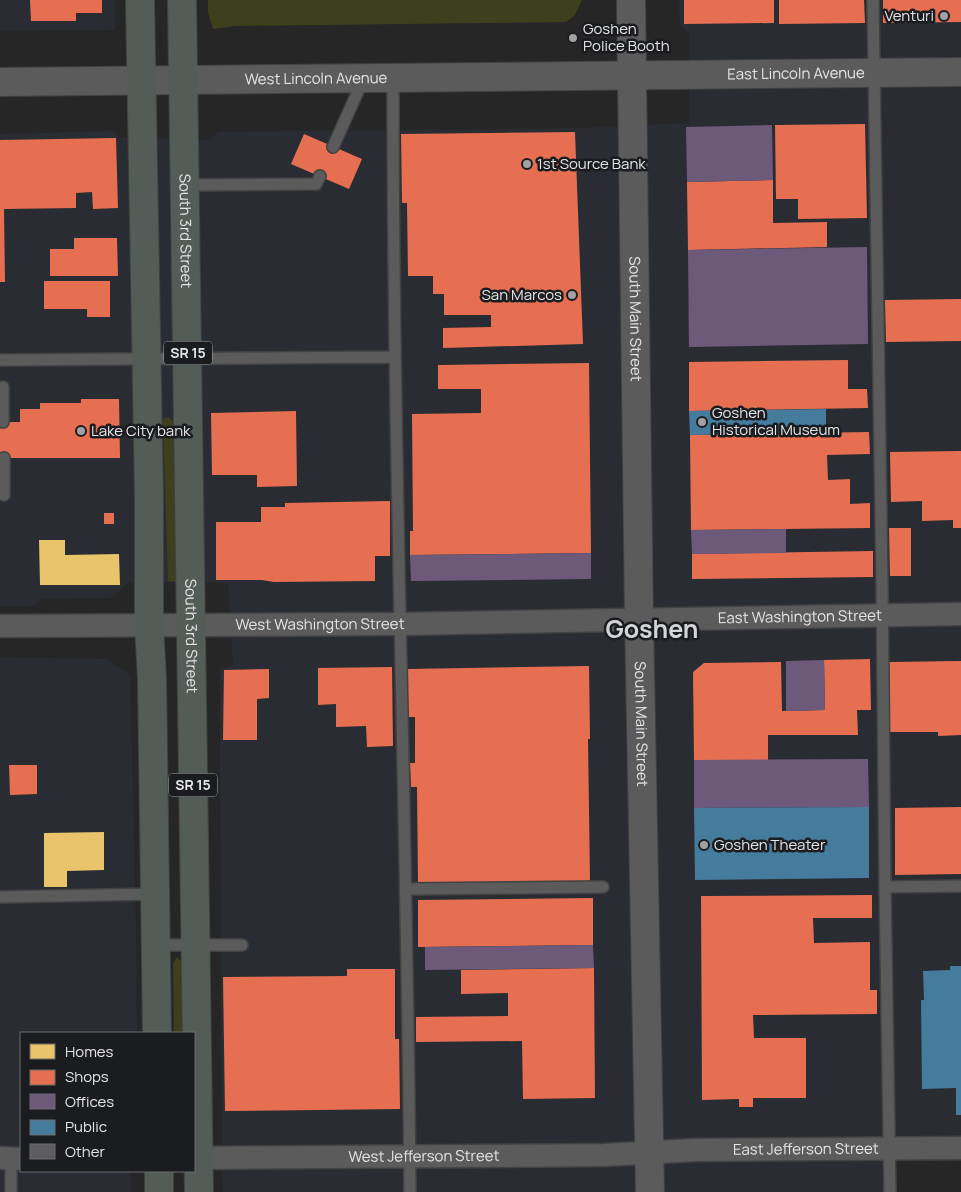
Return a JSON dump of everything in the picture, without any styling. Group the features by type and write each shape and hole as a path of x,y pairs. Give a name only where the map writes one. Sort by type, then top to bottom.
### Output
{"main road":[{"name":"SR 15","path":"140,0 157,1032"},
{"name":"SR 15","path":"182,0 184,80"},
{"name":"South 3rd Street","path":"184,80 199,1192"},
{"path":"159,1172 159,1192"}],"street":[{"name":"South Main Street","path":"630,0 650,1192"},
{"name":"East Lincoln Avenue","path":"631,76 961,72"},
{"name":"West Lincoln Avenue","path":"0,82 631,76"},
{"name":"East Washington Street","path":"639,620 961,614"},
{"name":"West Washington Street","path":"0,626 192,626 639,620"},
{"name":"East Jefferson Street","path":"649,1152 961,1148"},
{"name":"West Jefferson Street","path":"198,1158 604,1155 649,1152"}],"lane":[{"path":"873,0 890,1192"},
{"path":"333,147 363,79"},
{"path":"393,79 401,721 406,889 410,1192"},
{"path":"185,185 316,184 320,176"},
{"path":"0,360 396,357"},
{"path":"3,387 3,422"},
{"path":"4,458 4,495"},
{"path":"885,888 961,886"},
{"path":"406,889 603,888"},
{"path":"0,897 155,894"},
{"path":"156,945 242,945"},
{"path":"11,1159 11,1192"}],"shaded area":[{"path":"0,0 115,0 115,30 0,31"},
{"path":"679,0 961,0 961,1148 891,1148 890,1192 223,1192 220,668 233,666 228,584 215,582 129,582 111,598 42,599 32,606 0,606 0,134 114,131 119,137 208,140 219,132 575,128 689,123 689,33 680,25"},
{"path":"0,657 106,659 130,675 137,1032 20,1032 20,1172 131,1172 131,1192 0,1192"}],"green space":[{"path":"208,0 582,0 575,15 566,22 236,26 213,29 208,12"},
{"path":"168,417 173,421 176,582 168,581 163,422 164,418"},
{"path":"177,957 182,963 183,1032 174,1032 173,963"}],"building: Homes":[{"path":"39,540 65,540 65,555 119,554 120,585 40,585"},
{"path":"104,832 104,870 67,871 67,887 44,887 44,833"}],"building: Shops":[{"path":"30,0 102,0 102,13 76,13 76,21 31,21"},
{"path":"684,0 774,0 774,23 684,24"},
{"path":"779,0 864,0 865,23 779,24"},
{"path":"883,0 961,0 961,22 883,23"},
{"path":"865,124 867,218 798,219 798,199 776,199 775,125"},
{"path":"575,132 583,344 443,348 443,328 491,327 491,315 444,315 444,294 433,294 433,276 408,276 407,203 402,203 401,134"},
{"path":"304,134 362,159 349,189 291,164"},
{"path":"116,138 118,208 93,209 92,192 76,193 76,208 4,209 5,282 0,282 0,140"},
{"path":"773,180 773,223 827,222 827,247 688,250 687,182"},
{"path":"74,238 117,238 118,276 50,276 50,249 74,249"},
{"path":"44,281 110,281 110,317 87,317 87,309 44,309"},
{"path":"961,299 961,341 886,342 885,300"},
{"path":"848,360 848,389 867,389 868,408 689,411 689,362"},
{"path":"589,363 591,553 410,555 410,531 413,531 412,414 481,413 481,389 438,389 438,365"},
{"path":"81,399 119,399 120,458 0,458 0,422 20,422 20,409 40,409 40,403 81,403"},
{"path":"296,411 297,486 257,487 257,475 212,475 211,413"},
{"path":"869,432 870,454 827,455 828,480 850,479 850,504 870,503 870,528 691,530 690,435"},
{"path":"961,451 961,528 953,528 953,520 922,521 922,501 891,502 890,452"},
{"path":"390,501 390,556 375,556 375,581 274,582 262,580 216,580 216,522 261,522 261,507 285,507 285,503"},
{"path":"104,513 114,513 114,524 104,524"},
{"path":"889,528 911,528 911,576 890,576"},
{"path":"873,551 873,577 692,579 692,554"},
{"path":"870,659 871,710 857,710 858,735 768,735 768,760 694,760 693,672 704,663 781,662 782,711 825,710 824,660"},
{"path":"961,661 961,735 938,736 938,732 890,732 889,662"},
{"path":"589,666 590,881 418,884 417,787 411,787 410,763 415,763 415,717 408,717 408,669"},
{"path":"392,667 393,746 367,747 366,726 336,727 336,704 318,705 318,668"},
{"path":"269,669 269,698 257,699 257,740 223,740 224,670"},
{"path":"9,765 37,765 37,794 10,795"},
{"path":"961,807 961,874 895,875 895,808"},
{"path":"872,895 872,918 813,918 814,943 870,942 870,990 877,990 877,1014 753,1015 754,1038 806,1038 806,1098 753,1098 753,1107 739,1107 739,1099 702,1100 701,896"},
{"path":"593,898 593,945 418,947 418,900"},
{"path":"594,968 595,1098 523,1099 522,1041 416,1042 416,1017 508,1016 508,993 461,994 461,970"},
{"path":"347,969 395,969 395,1039 399,1039 400,1109 225,1111 223,977 347,976"}],"building: Offices":[{"path":"772,125 773,180 687,182 686,127"},
{"path":"867,247 868,344 689,347 688,250"},
{"path":"786,529 786,553 692,554 691,530"},
{"path":"591,553 591,579 411,581 410,555"},
{"path":"824,660 825,710 786,711 786,661"},
{"path":"868,759 869,807 694,808 694,760"},
{"path":"593,945 594,968 425,970 425,947"}],"building: Public":[{"path":"826,409 826,433 690,435 689,411"},
{"path":"869,807 869,878 695,880 694,808"},
{"path":"950,966 961,966 961,1115 956,1115 956,1088 922,1089 921,1000 924,1000 923,971 950,970"}],"building: Other":[{"name":"Goshen Police Booth","path":"573,32 579,38 573,44 567,38"}],"place":[{"name":"Venturi","path":"944,16"},
{"name":"Goshen Police Booth","path":"573,38"},
{"name":"1st Source Bank","path":"527,164"},
{"name":"San Marcos","path":"572,295"},
{"name":"Goshen Historical Museum","path":"702,422"},
{"name":"Lake City bank","path":"81,431"},
{"name":"Goshen Theater","path":"704,845"}],"district":[{"name":"Goshen","path":"652,629"}]}
